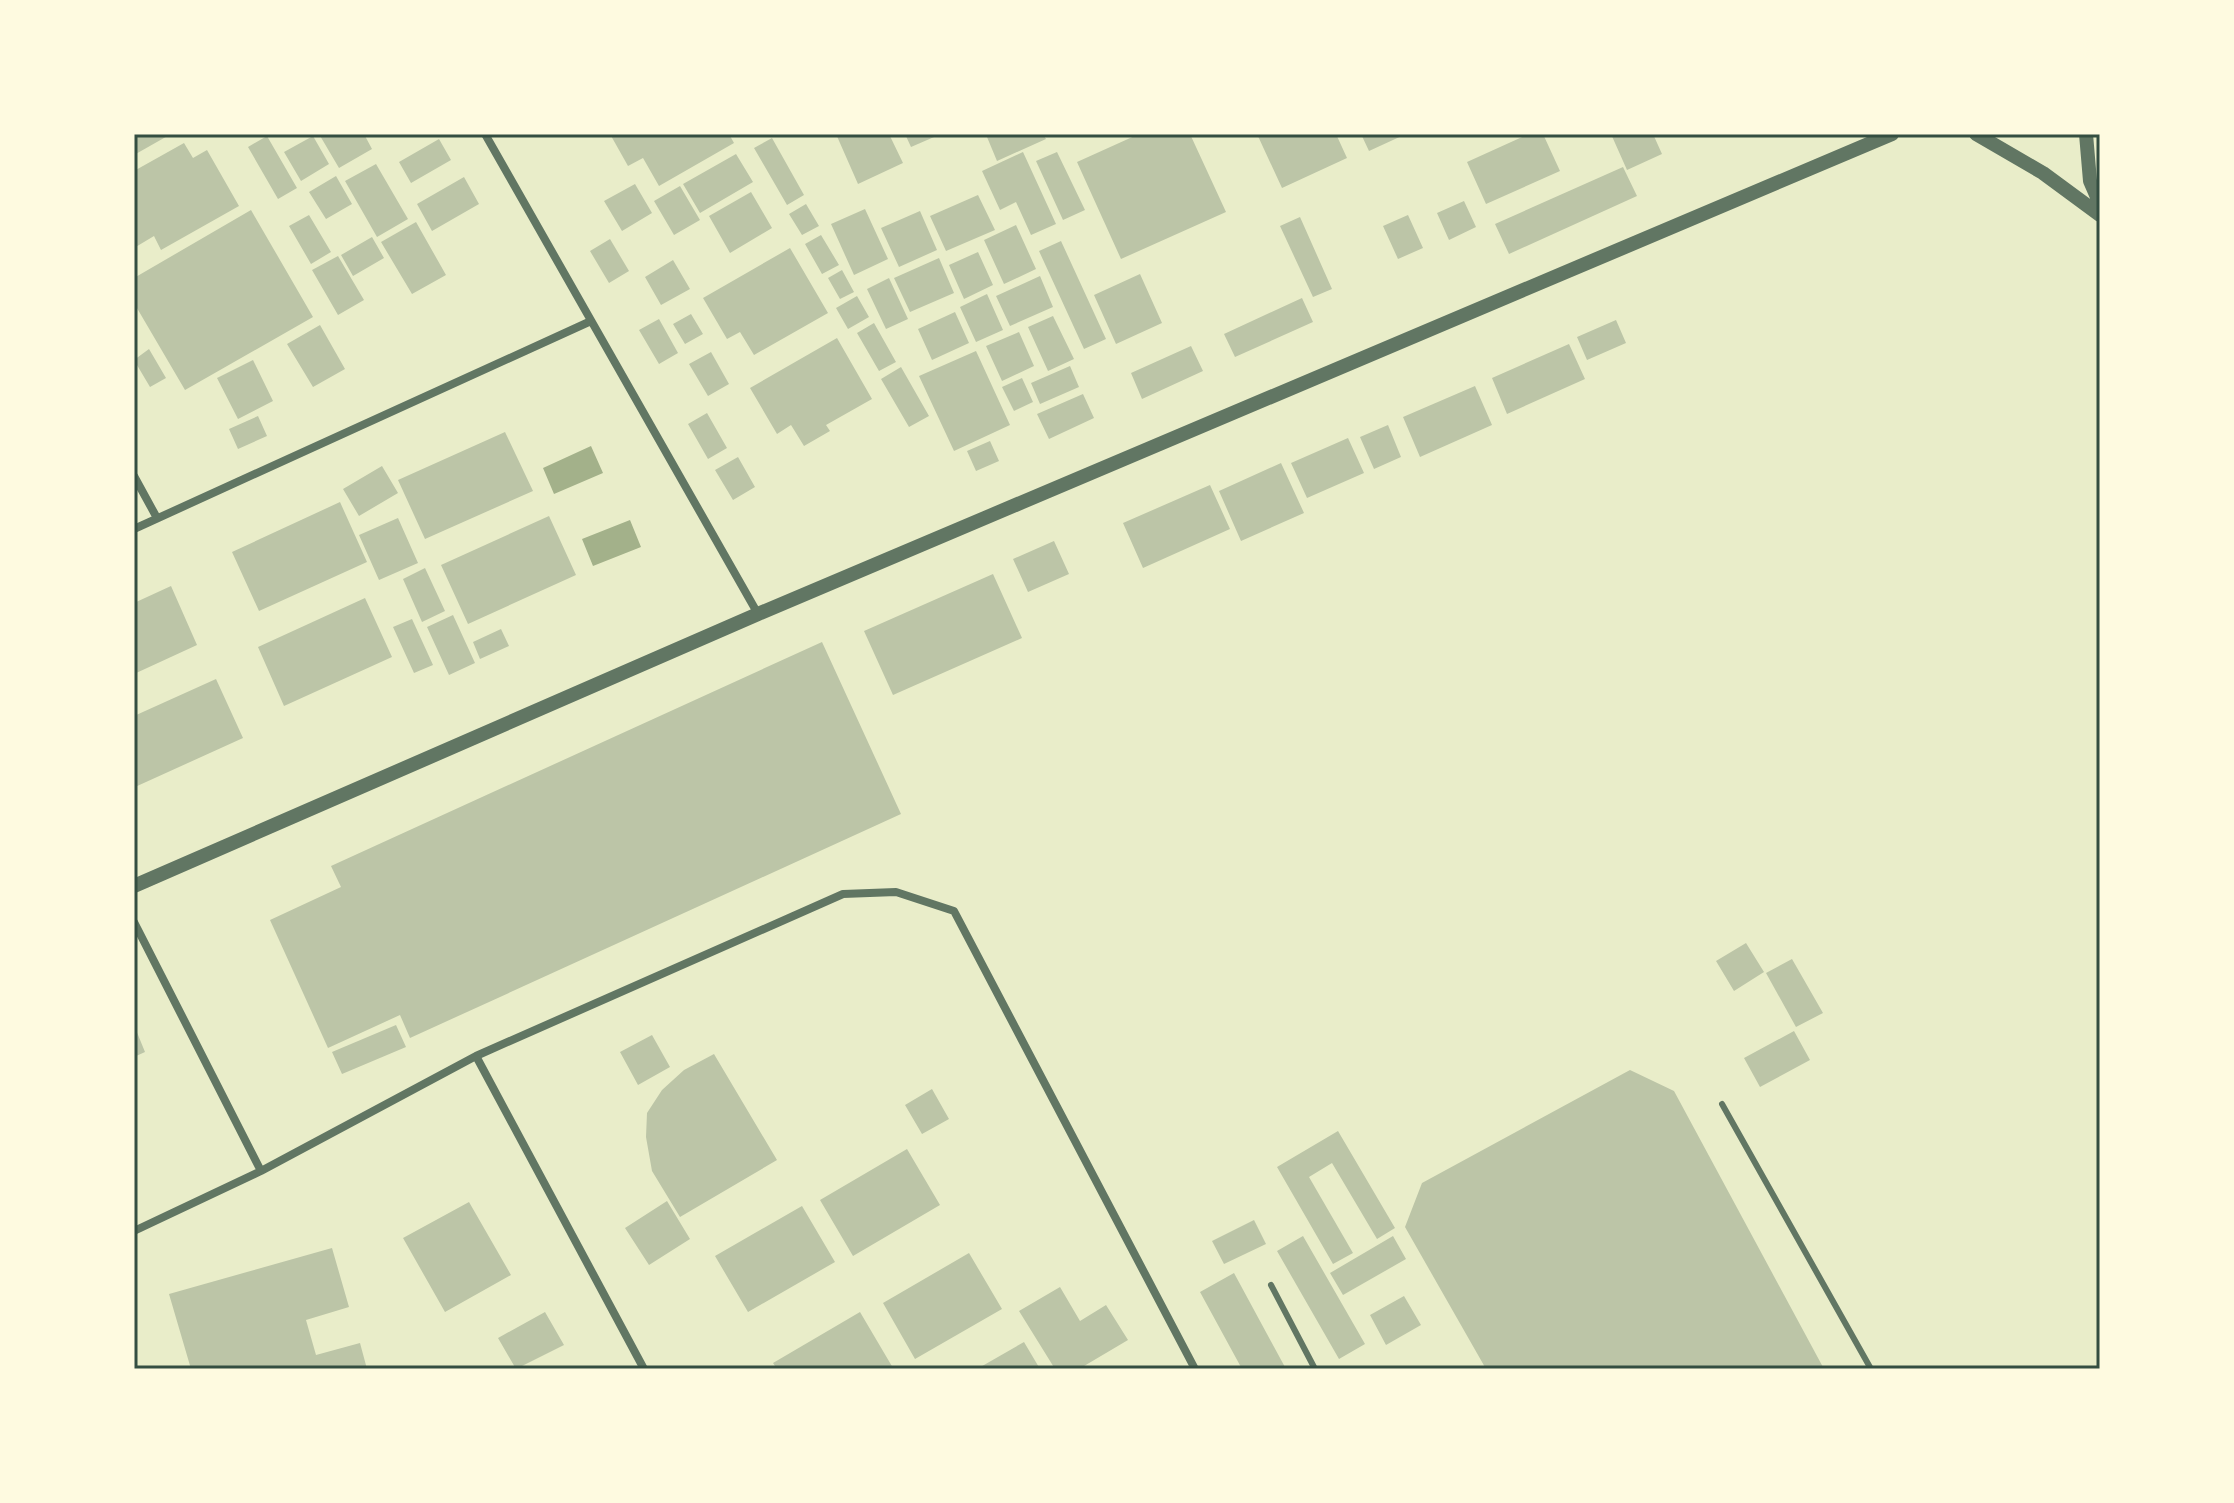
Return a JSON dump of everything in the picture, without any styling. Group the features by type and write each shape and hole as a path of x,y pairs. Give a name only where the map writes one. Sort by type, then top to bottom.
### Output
{"street":[{"path":"485,134 758,614"},
{"path":"134,886 758,614 1892,134"},
{"path":"1976,134 2043,173 2100,215"},
{"path":"2086,134 2085,153 2090,181 2100,204"},
{"path":"134,529 591,321"},
{"path":"134,476 157,518"},
{"path":"134,1231 261,1171 476,1056 843,894 896,892 954,911 1195,1369"},
{"path":"134,922 261,1171"},
{"path":"476,1056 644,1369"}],"lane":[{"path":"1722,1104 1871,1369"},
{"path":"1271,1285 1315,1369"}],"shaded area":[{"path":"591,446 603,473 554,494 543,468"},
{"path":"630,520 641,547 593,566 582,539"}],"building":[{"path":"134,134 171,134 134,155"},
{"path":"319,134 364,134 372,149 339,168"},
{"path":"610,134 729,134 734,143 659,186 643,158 628,166"},
{"path":"836,134 889,134 903,163 858,184"},
{"path":"905,134 941,134 911,147"},
{"path":"993,134 1043,134 1046,139 997,161 987,137"},
{"path":"1139,134 1190,134 1226,212 1121,259 1077,162"},
{"path":"1257,134 1336,134 1347,158 1282,188"},
{"path":"1361,134 1406,134 1369,151"},
{"path":"1529,134 1543,134 1560,171 1486,204 1467,162"},
{"path":"1611,134 1653,134 1662,154 1627,170"},
{"path":"267,136 297,188 278,199 248,147"},
{"path":"313,136 329,164 301,181 284,152"},
{"path":"772,138 804,195 787,205 754,148"},
{"path":"439,139 451,160 411,183 399,162"},
{"path":"184,143 193,158 207,150 239,206 161,250 154,236 134,248 134,171"},
{"path":"1023,152 1056,224 1031,235 1016,202 1000,210 982,171"},
{"path":"1057,152 1085,210 1063,220 1036,161"},
{"path":"736,154 753,182 700,213 683,184"},
{"path":"376,164 408,219 377,237 345,181"},
{"path":"1623,167 1637,196 1509,254 1495,224"},
{"path":"336,176 352,204 326,219 309,192"},
{"path":"464,177 479,204 432,231 417,204"},
{"path":"635,184 652,213 622,231 604,201"},
{"path":"680,186 700,220 674,235 654,201"},
{"path":"751,192 772,228 730,253 709,216"},
{"path":"978,195 995,230 946,251 930,216"},
{"path":"1464,201 1476,227 1449,240 1437,213"},
{"path":"806,204 819,226 802,235 789,214"},
{"path":"865,209 888,259 854,275 831,224"},
{"path":"251,210 313,317 185,390 134,303 134,278"},
{"path":"920,211 937,250 899,267 881,228"},
{"path":"309,215 331,252 311,264 289,226"},
{"path":"1408,215 1423,248 1398,259 1383,226"},
{"path":"1300,217 1332,289 1313,297 1280,226"},
{"path":"416,222 446,275 412,294 381,242"},
{"path":"1016,225 1036,269 1004,284 984,240"},
{"path":"821,235 839,265 822,274 805,244"},
{"path":"372,237 384,258 353,276 341,255"},
{"path":"610,239 629,271 609,283 590,251"},
{"path":"1061,241 1106,339 1084,349 1039,251"},
{"path":"790,248 828,313 754,355 740,332 727,339 703,298"},
{"path":"978,252 993,285 964,299 949,265"},
{"path":"338,256 364,300 338,315 312,270"},
{"path":"939,258 954,293 910,312 894,278"},
{"path":"673,260 690,289 661,305 645,277"},
{"path":"842,270 854,292 840,299 828,278"},
{"path":"1140,274 1162,323 1116,344 1094,295"},
{"path":"1040,276 1053,307 1010,326 996,296"},
{"path":"889,278 908,319 886,329 867,289"},
{"path":"987,294 1003,330 976,342 960,307"},
{"path":"857,296 869,317 848,329 836,308"},
{"path":"1302,298 1313,322 1235,357 1224,334"},
{"path":"955,312 969,343 932,360 918,329"},
{"path":"691,314 703,334 685,344 673,324"},
{"path":"1053,316 1074,359 1048,371 1028,327"},
{"path":"659,319 678,353 659,364 639,330"},
{"path":"1616,320 1626,343 1587,360 1577,337"},
{"path":"874,323 896,362 879,371 857,333"},
{"path":"320,325 345,369 313,387 287,344"},
{"path":"1019,332 1034,366 1002,381 986,346"},
{"path":"837,338 872,399 826,425 830,431 804,446 791,425 777,434 750,388"},
{"path":"1569,344 1585,379 1507,414 1492,378"},
{"path":"1191,346 1203,371 1142,399 1131,373"},
{"path":"149,349 166,378 150,387 134,360"},
{"path":"976,351 1010,425 954,451 919,376"},
{"path":"711,352 729,384 708,396 689,364"},
{"path":"253,360 273,401 238,419 217,378"},
{"path":"1070,366 1079,387 1040,404 1031,383"},
{"path":"901,367 929,416 909,427 881,379"},
{"path":"1022,378 1033,402 1014,411 1002,387"},
{"path":"1475,386 1492,425 1420,457 1403,417"},
{"path":"1083,394 1094,418 1049,439 1037,414"},
{"path":"707,413 727,448 708,459 688,424"},
{"path":"258,416 267,436 238,449 229,429"},
{"path":"1388,425 1401,457 1374,469 1360,437"},
{"path":"505,432 533,491 425,539 398,480"},
{"path":"1348,438 1364,473 1307,498 1291,463"},
{"path":"990,441 999,461 976,471 967,451"},
{"path":"738,457 755,487 733,500 715,470"},
{"path":"1281,463 1304,513 1241,541 1219,491"},
{"path":"382,466 398,493 359,516 343,489"},
{"path":"1210,485 1230,529 1143,568 1123,523"},
{"path":"340,502 367,562 259,611 232,552"},
{"path":"549,516 576,575 468,624 441,565"},
{"path":"398,518 418,563 379,580 359,535"},
{"path":"1054,541 1069,574 1028,592 1013,559"},
{"path":"425,568 445,611 422,622 403,579"},
{"path":"993,574 1022,638 893,695 864,631"},
{"path":"171,586 197,645 134,674 134,603"},
{"path":"365,598 392,657 284,706 258,647"},
{"path":"453,615 475,663 449,675 427,627"},
{"path":"412,619 433,665 414,673 393,627"},
{"path":"501,629 509,646 480,659 473,642"},
{"path":"822,642 901,814 410,1038 400,1015 328,1048 270,920 341,887 331,866"},
{"path":"216,679 243,738 135,787 134,716"},
{"path":"1746,943 1764,972 1734,991 1716,961"},
{"path":"1792,959 1823,1013 1796,1027 1766,973"},
{"path":"134,1025 145,1052 134,1057"},
{"path":"396,1025 406,1047 342,1074 332,1052"},
{"path":"1794,1031 1810,1060 1760,1087 1744,1058"},
{"path":"652,1035 670,1067 638,1085 620,1052"},
{"path":"714,1054 777,1160 680,1217 652,1171 646,1137 647,1113 662,1090 684,1070"},
{"path":"1630,1070 1674,1091 1824,1369 1486,1369 1405,1227 1422,1183"},
{"path":"932,1089 949,1119 922,1134 905,1105"},
{"path":"1338,1131 1395,1228 1377,1239 1332,1163 1309,1177 1353,1253 1333,1264 1277,1167"},
{"path":"907,1149 940,1205 853,1256 820,1200"},
{"path":"667,1201 690,1239 649,1265 625,1228"},
{"path":"469,1202 511,1275 445,1312 403,1238"},
{"path":"802,1206 835,1262 748,1312 715,1256"},
{"path":"1254,1220 1266,1244 1224,1264 1212,1241"},
{"path":"1303,1236 1365,1344 1339,1359 1277,1251"},
{"path":"1393,1236 1406,1259 1343,1295 1330,1273"},
{"path":"332,1248 349,1307 306,1320 316,1355 360,1343 367,1369 191,1369 169,1294"},
{"path":"969,1253 1002,1309 915,1359 883,1303"},
{"path":"1234,1273 1286,1369 1242,1369 1200,1292"},
{"path":"1060,1287 1080,1321 1106,1305 1128,1340 1079,1369 1055,1369 1019,1311"},
{"path":"1404,1296 1421,1325 1386,1345 1370,1315"},
{"path":"545,1312 564,1345 516,1369 498,1338"},
{"path":"860,1312 893,1368 777,1369 773,1363"},
{"path":"1024,1342 1040,1369 977,1369"}]}
